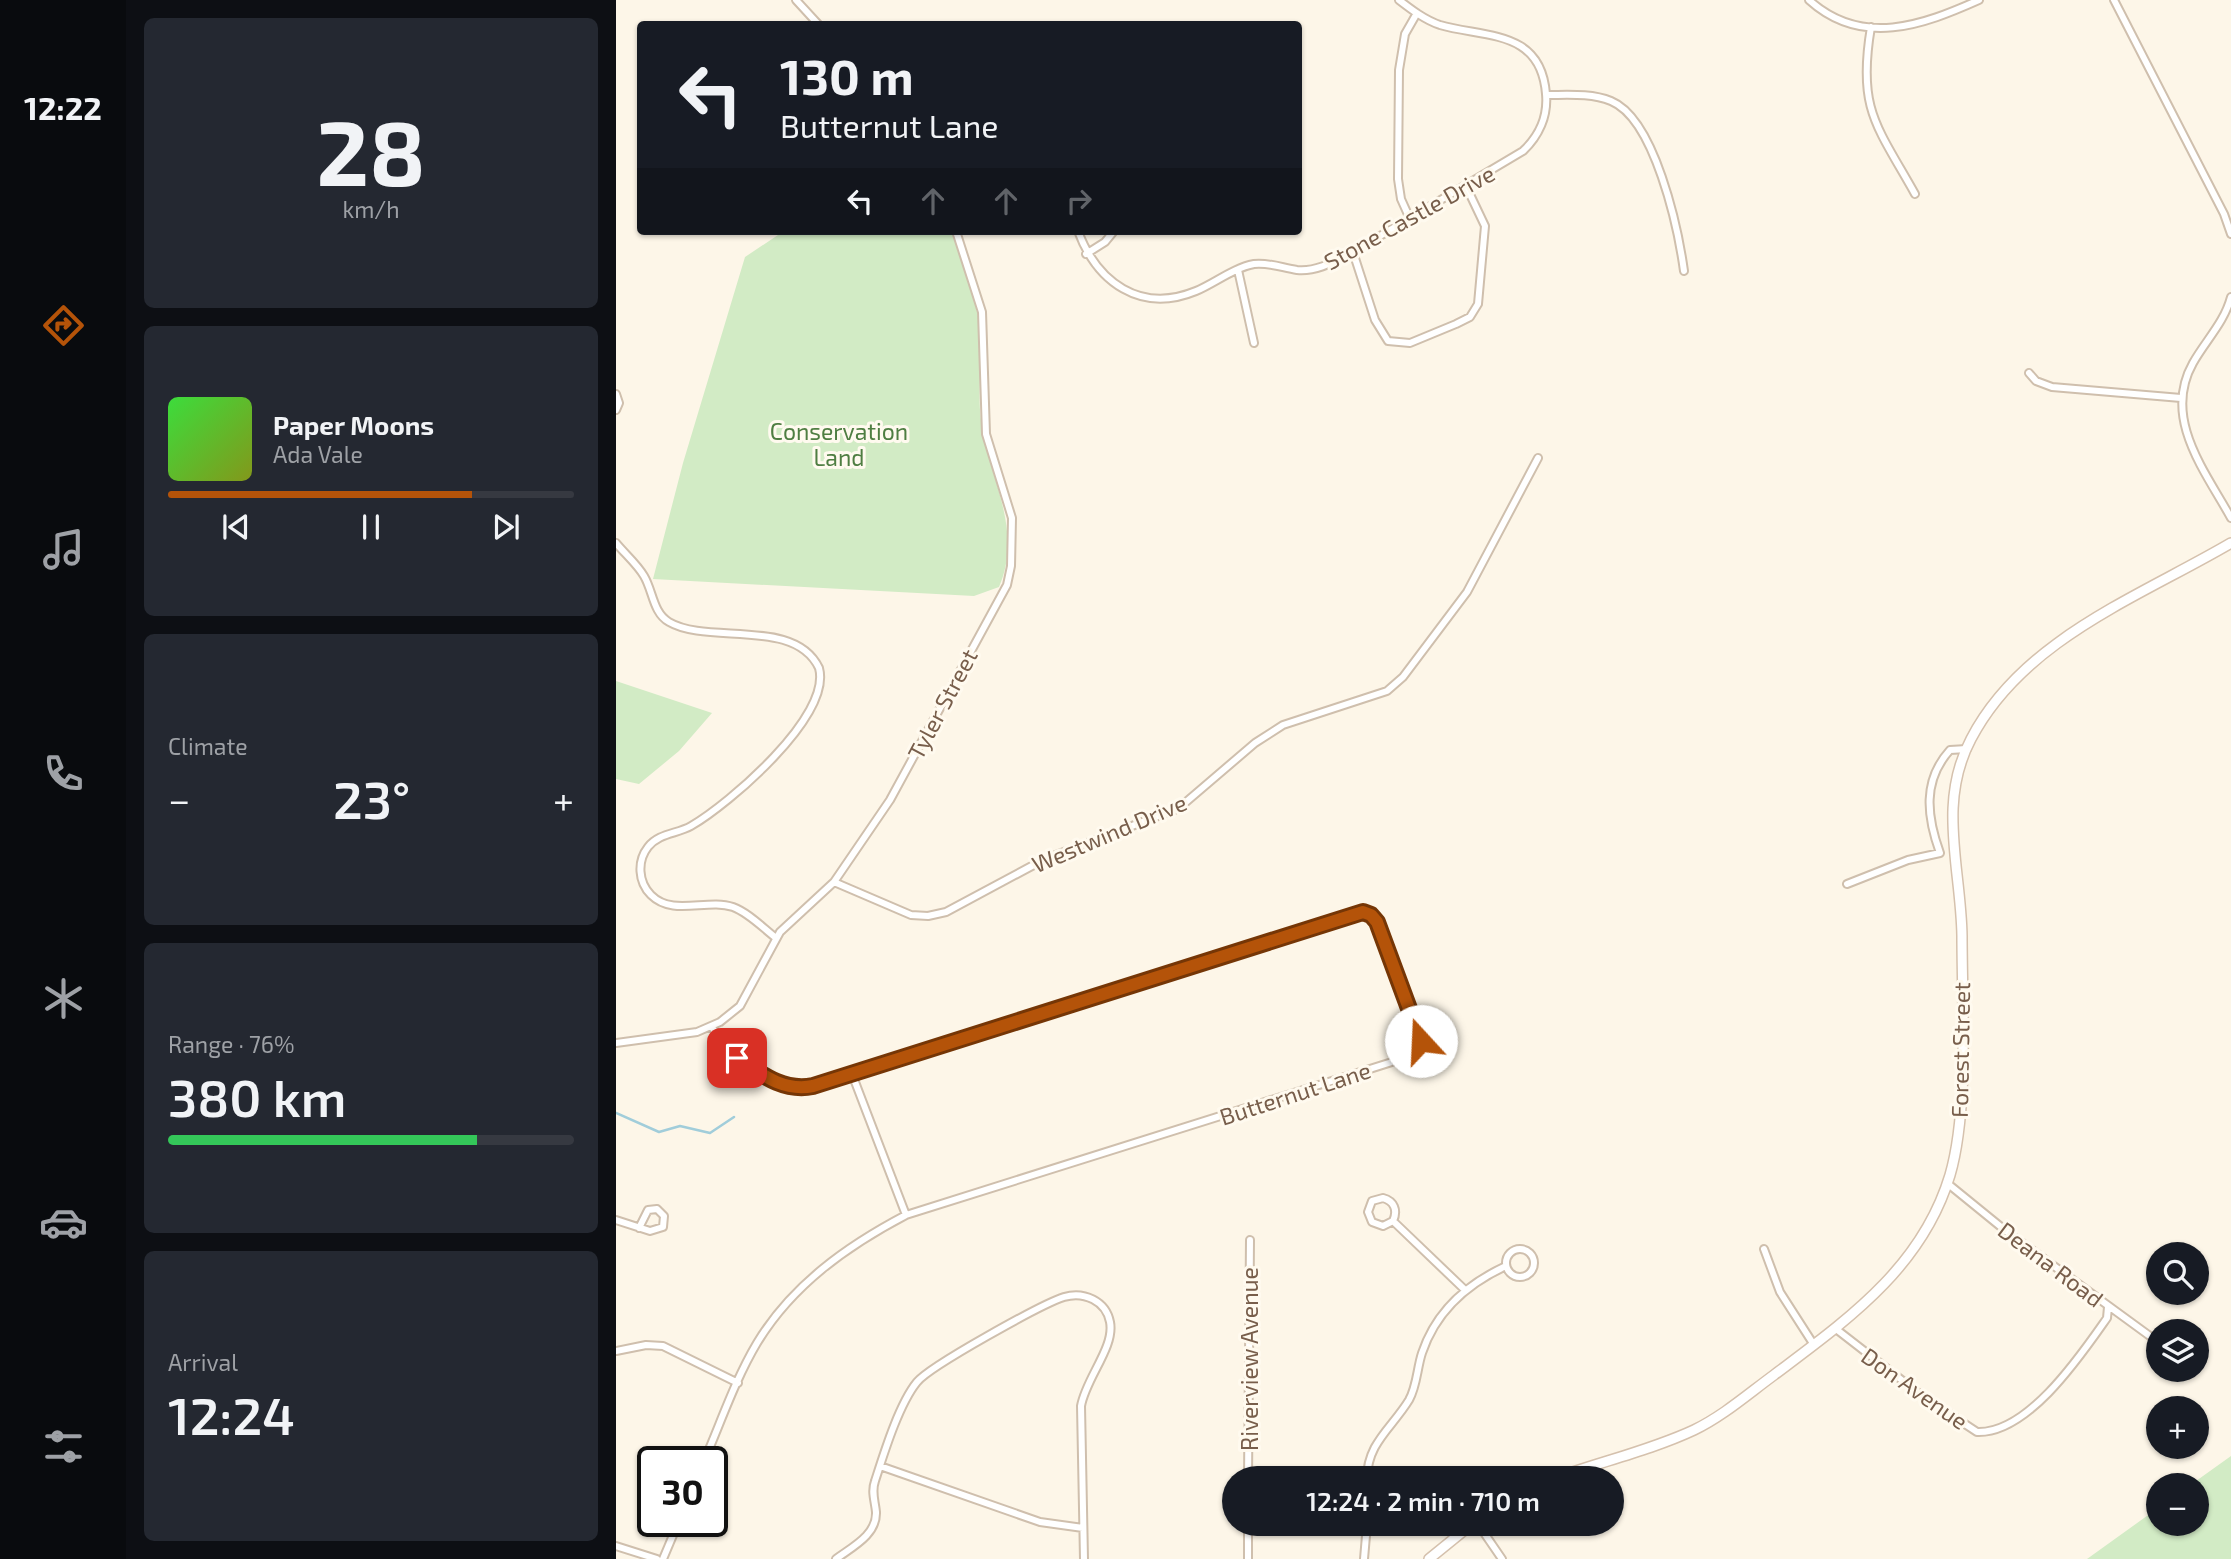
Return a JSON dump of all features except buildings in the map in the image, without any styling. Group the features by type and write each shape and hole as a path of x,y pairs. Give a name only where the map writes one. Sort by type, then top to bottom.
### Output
{"street":[{"path":"796,0 815,21"},
{"path":"1399,0 1441,25 1495,34 1516,43 1538,65 1547,95 1596,97 1613,102 1637,123 1654,158 1669,206 1684,271"},
{"path":"1810,0 1837,18 1871,27 1911,27 1979,0"},
{"path":"2114,0 2224,214 2231,234"},
{"path":"1410,219 1401,199 1398,179 1399,70 1405,34 1417,13"},
{"path":"1871,27 1864,74 1869,109 1915,194"},
{"name":"Stone Castle Drive","path":"1079,235 1086,254 1110,282 1131,293 1150,298 1172,298 1194,292 1238,270 1260,264 1310,270 1353,252 1466,186 1529,145 1541,126 1547,95"},
{"path":"1353,252 1375,320 1388,341 1410,343 1465,320 1480,299 1486,233 1483,220 1466,186"},
{"name":"Tyler Street","path":"616,1043 681,1036 712,1027 740,1006 776,938 790,921 834,881 890,800 1007,585 1012,566 1012,518 986,434 982,312 957,235"},
{"path":"1086,254 1111,235"},
{"path":"1238,270 1254,343"},
{"path":"2231,297 2217,329 2191,366 2181,398 2186,435 2231,518"},
{"path":"2029,373 2036,381 2052,387 2181,398"},
{"path":"616,394 619,403 616,410"},
{"name":"Westwind Drive","path":"834,881 911,915 928,916 946,912 1043,860 1179,808 1200,793 1255,743 1283,725 1387,691 1403,677 1467,592 1538,458"},
{"path":"616,543 642,572 657,610 670,622 685,627 769,637 802,650 818,668 821,686 816,698 791,737 770,762 692,825 654,841 641,860 643,884 659,901 676,906 731,906 776,938"},
{"name":"Forest Street","path":"1592,1466 1673,1439 1706,1424 1836,1329 1868,1303 1902,1267 1924,1233 1947,1183 1958,1134 1961,919 1953,850 1953,794 1967,749 1978,726 2001,697 2054,645 2231,543"},
{"path":"1940,853 1929,819 1932,778 1940,761 1950,750 1967,749"},
{"path":"1847,884 1908,860 1953,850"},
{"name":"Butternut Lane","path":"711,1446 738,1383 768,1325 798,1291 836,1257 906,1215 1416,1054 1421,1046 1377,922 1367,913 1352,914 813,1086 789,1087 773,1082 737,1058 712,1027"},
{"path":"852,1073 906,1215"},
{"name":"Deana Road","path":"1947,1183 2146,1334"},
{"path":"1383,1198 1393,1203 1396,1214 1392,1221 1382,1226 1372,1222 1368,1212 1372,1201 1383,1198"},
{"path":"616,1220 639,1227"},
{"path":"1392,1221 1465,1290"},
{"name":"Riverview Avenue","path":"1248,1466 1250,1240"},
{"path":"1369,1466 1372,1449 1409,1400 1429,1337 1440,1317 1465,1290 1506,1266 1509,1253 1517,1249 1529,1252 1533,1261 1532,1270 1520,1277 1511,1274 1506,1266"},
{"path":"1764,1250 1780,1292 1814,1345"},
{"path":"836,1559 872,1528 876,1513 873,1489 880,1466 908,1397 923,1376 1057,1300 1072,1295 1086,1296 1104,1308 1111,1329 1108,1344 1084,1389 1081,1406 1084,1559"},
{"name":"Don Avenue","path":"1836,1329 1966,1426 1977,1432 1988,1432 2028,1410 2052,1389 2107,1318 2108,1307"},
{"path":"616,1351 646,1345 663,1346 738,1383"},
{"path":"880,1466 1040,1522 1083,1528"},
{"path":"1248,1536 1248,1559"},
{"path":"1364,1559 1366,1536"},
{"path":"1429,1559 1459,1536"},
{"path":"1484,1536 1502,1559"},
{"path":"663,1559 672,1537"},
{"path":"616,1546 657,1559"}],"green space":[{"name":"Conservation Land","path":"778,235 953,235 978,316 981,341 981,420 1006,524 1006,566 999,587 974,596 653,579 683,463 745,257"},
{"path":"616,681 712,713 679,751 639,784 616,779"},
{"path":"2231,1456 2231,1559 2087,1559 2146,1517 2146,1536 2209,1536 2207,1473"}],"waterway":[{"path":"616,1113 659,1132 680,1126 710,1133 734,1117"}],"route":[{"path":"737,1058 773,1082 789,1087 813,1086 1363,912 1371,915 1377,922 1421,1041"}]}
